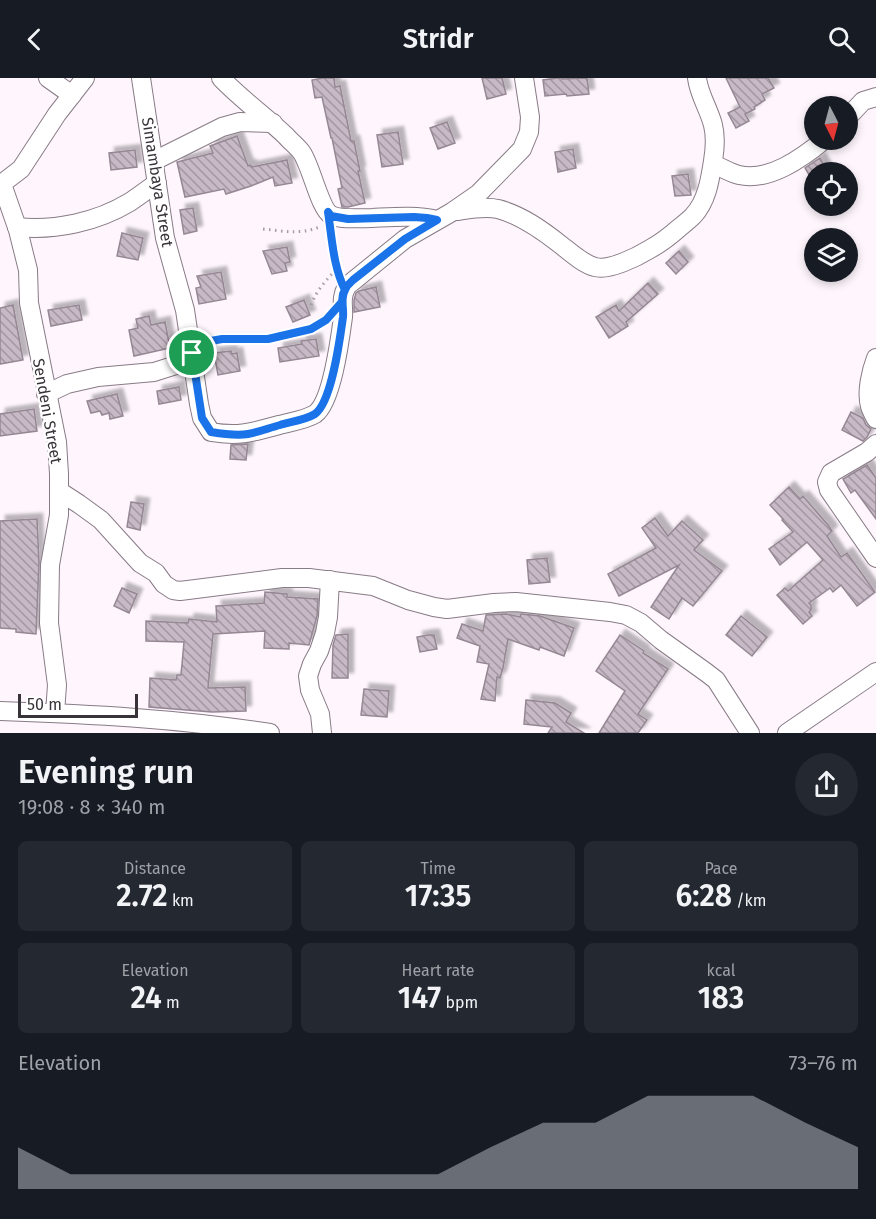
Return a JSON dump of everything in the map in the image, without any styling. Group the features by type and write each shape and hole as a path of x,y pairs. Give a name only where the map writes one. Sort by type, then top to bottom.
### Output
{"street":[{"path":"48,78 72,95"},
{"path":"1,185 21,169 57,114 85,78"},
{"name":"Simambaya Street","path":"141,78 165,238 185,310 202,418 211,432 247,434 315,413 325,402 338,354 343,296"},
{"path":"221,78 245,102 273,123 302,152 329,218 331,216 348,219 427,218 482,207 497,209 541,229 592,267 599,268 630,260 663,242 694,216 703,202 709,184 715,144 714,127 701,97 697,78"},
{"path":"343,296 353,280 393,247 478,194 522,149 529,132 530,117 524,78"},
{"path":"858,106 863,101 876,97"},
{"path":"154,161 222,127 240,122 273,123"},
{"path":"712,164 738,174 754,176 765,174 812,150"},
{"path":"17,227 30,228 83,222 129,202 157,183"},
{"name":"Sendeni Street","path":"1,185 17,227 28,270 29,303 57,442 59,515 50,565 49,623 57,685 55,713"},
{"path":"46,394 68,384 98,377 154,372 173,366 192,355"},
{"path":"876,358 871,371 869,405 876,419"},
{"path":"876,444 867,452 831,473 827,482 829,490 876,558"},
{"path":"59,491 101,520 140,563 156,573 164,584 173,590 282,578 330,580 373,586 408,600 447,609 516,602 626,615 641,623 716,680 750,733"},
{"path":"322,733 320,714 310,690 308,676 325,633 330,580"},
{"path":"787,733 876,672"},
{"path":"0,711 224,726 270,733"}],"path":[{"path":"192,355 196,348 205,342 222,339 268,339 311,329 326,320 343,296 329,218 315,229 284,232 263,229"},
{"path":"311,305 320,287 337,268"}],"building":[{"path":"334,78 335,87 340,86 351,141 354,141 365,203 342,207 338,189 342,188 332,138 322,97 315,98 312,80"},
{"path":"482,78 502,78 506,94 487,99"},
{"path":"587,78 589,94 545,96 543,80"},
{"path":"726,78 768,78 774,88 762,94 765,100 745,114 749,121 736,128 728,113 740,107"},
{"path":"447,122 455,143 438,149 430,128"},
{"path":"398,132 403,164 382,167 377,135"},
{"path":"237,136 248,166 287,160 292,183 275,186 273,177 226,194 224,189 185,197 177,162 213,153 210,146"},
{"path":"573,149 576,168 558,172 555,152"},
{"path":"135,150 137,167 111,170 109,153"},
{"path":"688,174 691,195 675,196 672,176"},
{"path":"193,208 197,231 184,234 180,210"},
{"path":"122,233 143,238 138,260 117,256"},
{"path":"287,247 290,262 285,263 287,271 272,274 263,251"},
{"path":"679,251 688,262 676,274 666,263"},
{"path":"221,272 226,299 199,304 196,288 201,287 197,276"},
{"path":"648,283 658,294 626,322 628,326 609,338 596,317 616,305 619,311"},
{"path":"376,287 380,307 354,312 356,293"},
{"path":"304,300 310,315 293,322 286,307"},
{"path":"13,305 23,360 0,364 0,308"},
{"path":"79,305 82,320 51,326 48,310"},
{"path":"149,316 151,325 165,322 170,348 134,356 129,330 138,328 136,319"},
{"path":"316,339 319,356 280,362 278,348"},
{"path":"231,351 232,354 237,353 240,371 218,375 214,353"},
{"path":"179,387 181,400 159,404 157,391"},
{"path":"117,394 123,416 110,419 109,413 102,415 100,411 91,413 87,401"},
{"path":"34,409 37,431 0,436 0,414"},
{"path":"851,412 863,418 871,429 863,441 842,430"},
{"path":"248,444 246,460 230,459 231,445"},
{"path":"867,465 876,478 876,519 855,490 851,493 843,479"},
{"path":"789,487 800,499 803,496 828,525 832,531 827,536 841,557 847,553 875,592 857,606 841,585 833,592 830,588 809,603 811,610 809,612 812,616 803,624 777,595 785,588 788,591 823,560 807,542 780,565 769,549 793,532 770,505"},
{"path":"131,502 144,504 140,530 127,527"},
{"path":"655,518 668,536 682,521 703,540 694,550 722,571 693,606 682,598 669,619 651,607 679,565 619,596 608,574 656,548 642,528"},
{"path":"37,519 39,563 36,634 0,628 0,521"},
{"path":"547,558 550,582 529,584 527,560"},
{"path":"122,588 137,594 129,613 114,606"},
{"path":"265,592 287,594 287,597 318,599 317,616 309,645 289,643 289,649 264,648 265,631 213,634 208,688 245,687 246,711 212,712 149,707 150,678 176,680 177,675 181,675 184,642 146,641 146,621 188,623 189,619 217,622 216,606 264,603"},
{"path":"506,614 520,617 521,614 540,616 574,628 564,656 508,639 503,668 500,678 497,677 495,701 481,699 489,664 477,662 480,646 457,638 462,624 483,631 486,615"},
{"path":"741,616 767,637 752,656 726,635"},
{"path":"348,634 348,678 332,678 333,645 336,635"},
{"path":"434,635 437,649 420,652 417,637"},
{"path":"620,635 668,669 638,714 647,720 638,733 599,733 625,691 596,671"},
{"path":"364,689 389,691 387,717 361,715"},
{"path":"526,700 555,703 571,713 566,722 584,733 548,733 552,727 524,724"}],"route":[{"path":"192,353 202,418 211,432 247,434 315,413 325,402 338,354 343,313 342,302 343,294 345,290 334,256 328,212 331,216 348,219 414,217 437,220 393,247 353,280 343,294 342,302 326,320 311,329 268,339 222,339 205,342 192,353"}]}
